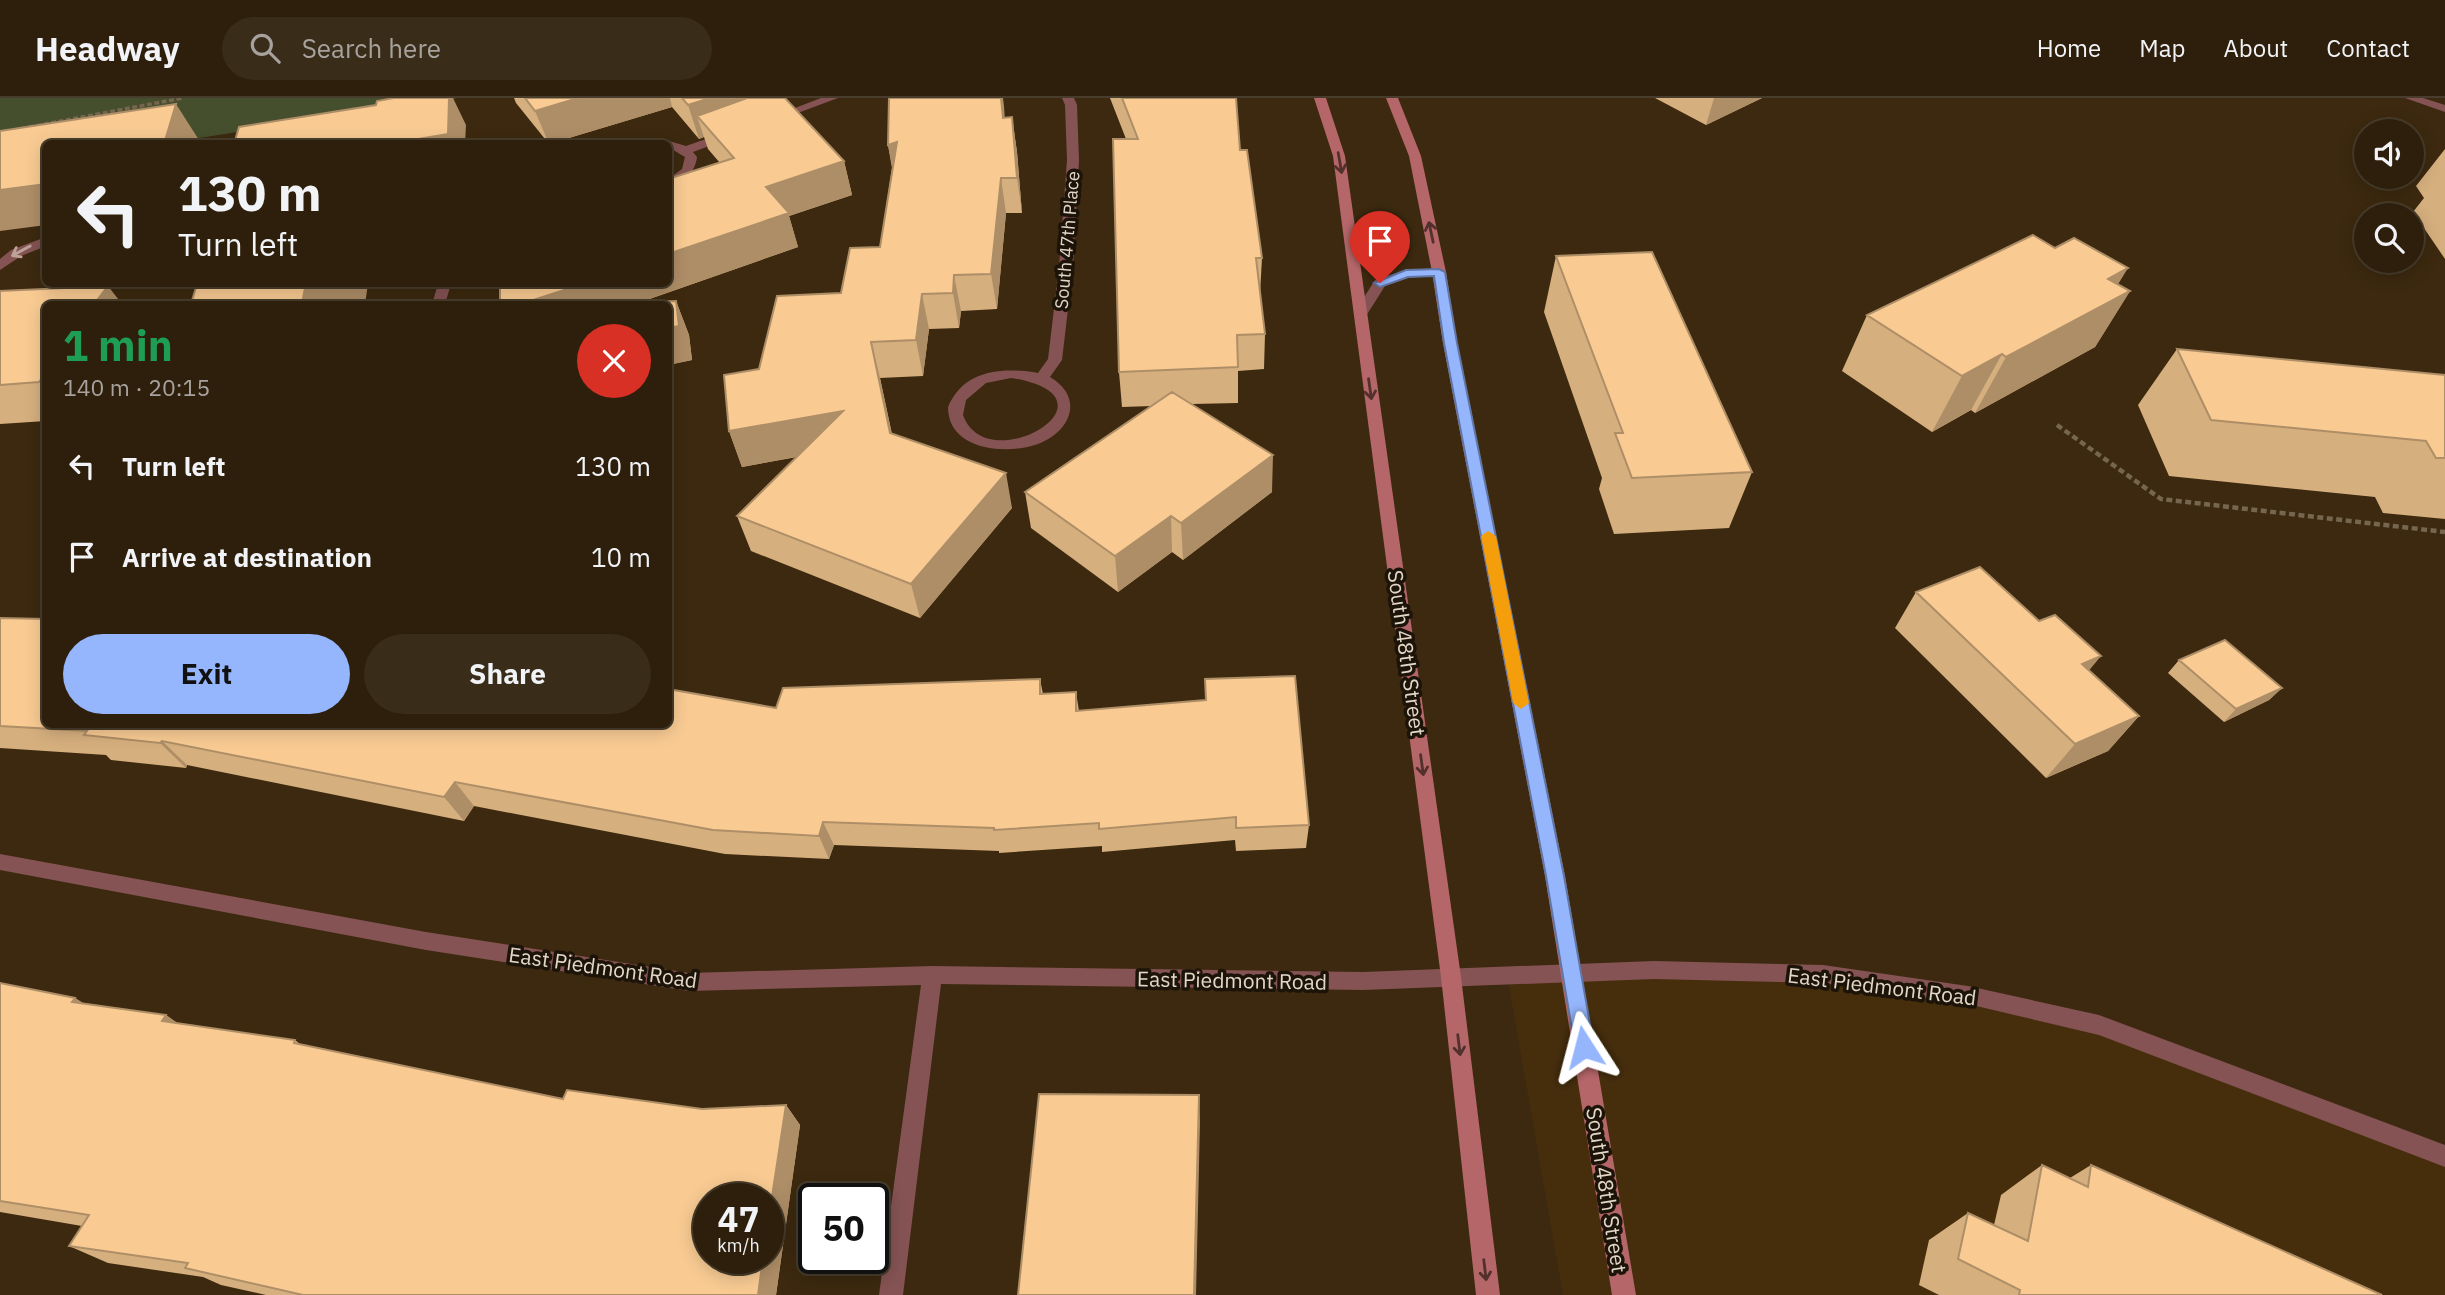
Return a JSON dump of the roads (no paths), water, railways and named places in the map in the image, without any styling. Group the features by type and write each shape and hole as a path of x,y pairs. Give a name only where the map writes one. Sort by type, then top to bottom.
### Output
{"main road":[{"name":"South 48th Street","path":"1320,98 1339,156 1451,977 1488,1295"},
{"name":"South 48th Street","path":"1392,98 1415,156 1439,272 1450,343 1572,973 1624,1295"}],"street":[{"path":"768,121 832,98"},
{"name":"South 47th Place","path":"1042,377 1055,360 1066,267 1073,160 1071,104 1068,98"},
{"path":"2412,98 2445,109"},
{"path":"686,150 742,130"},
{"path":"672,145 686,150 691,157 691,164 686,172 672,181"},
{"path":"0,266 16,253 42,243"},
{"path":"1361,313 1380,283 1406,274 1439,272"},
{"path":"64,287 49,292 83,287"},
{"path":"1011,373 1042,377 1054,384 1063,394 1066,405 1063,417 1042,436 1026,443 990,444 974,439 963,431 956,421 958,399 979,381 1011,373"},
{"name":"East Piedmont Road","path":"0,862 426,941 689,982 932,975 1363,981 1654,970 1823,974 1968,995 2099,1025 2445,1156"},
{"path":"891,1295 932,975"}]}
